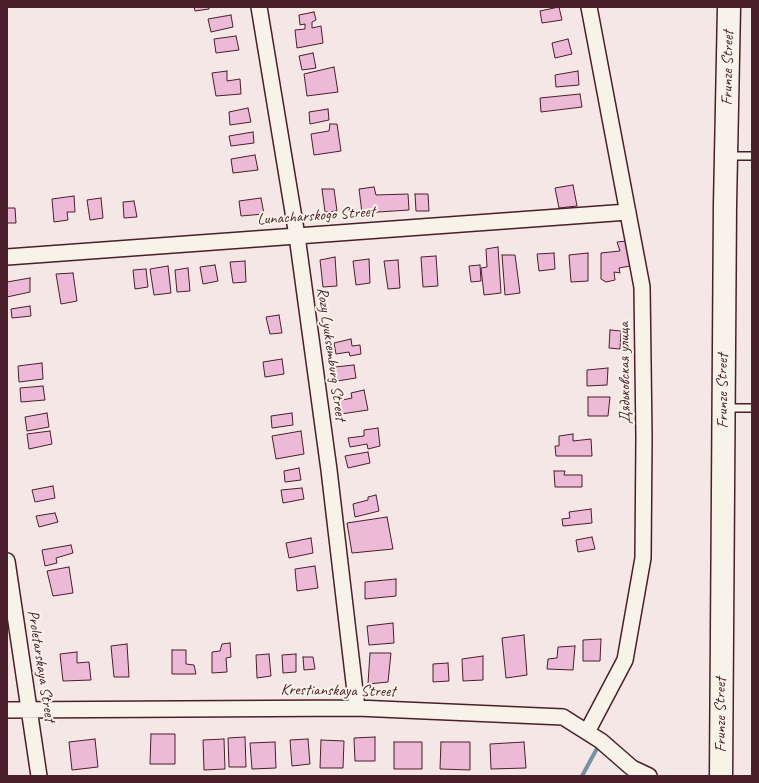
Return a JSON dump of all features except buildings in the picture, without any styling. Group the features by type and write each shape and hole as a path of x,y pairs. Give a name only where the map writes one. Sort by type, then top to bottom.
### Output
{"main road":[{"name":"Frunze Street","path":"721,776 723,408 726,156 730,7"}],"street":[{"name":"Rozy Lyuksemburg Street","path":"259,7 296,236 329,470 357,708"},
{"name":"Дядьковская улица","path":"587,732 625,660 643,558 642,287 590,7"},
{"name":"Lunacharskogo Street","path":"7,257 628,212"},
{"name":"Proletarskaya Street","path":"7,562 31,710 39,776"},
{"name":"Krestianskaya Street","path":"7,710 357,708 563,717 600,741 630,772 649,776"}],"lane":[{"path":"726,156 752,156"},
{"path":"723,408 752,408"}],"waterway":[{"path":"582,776 600,743"}]}
